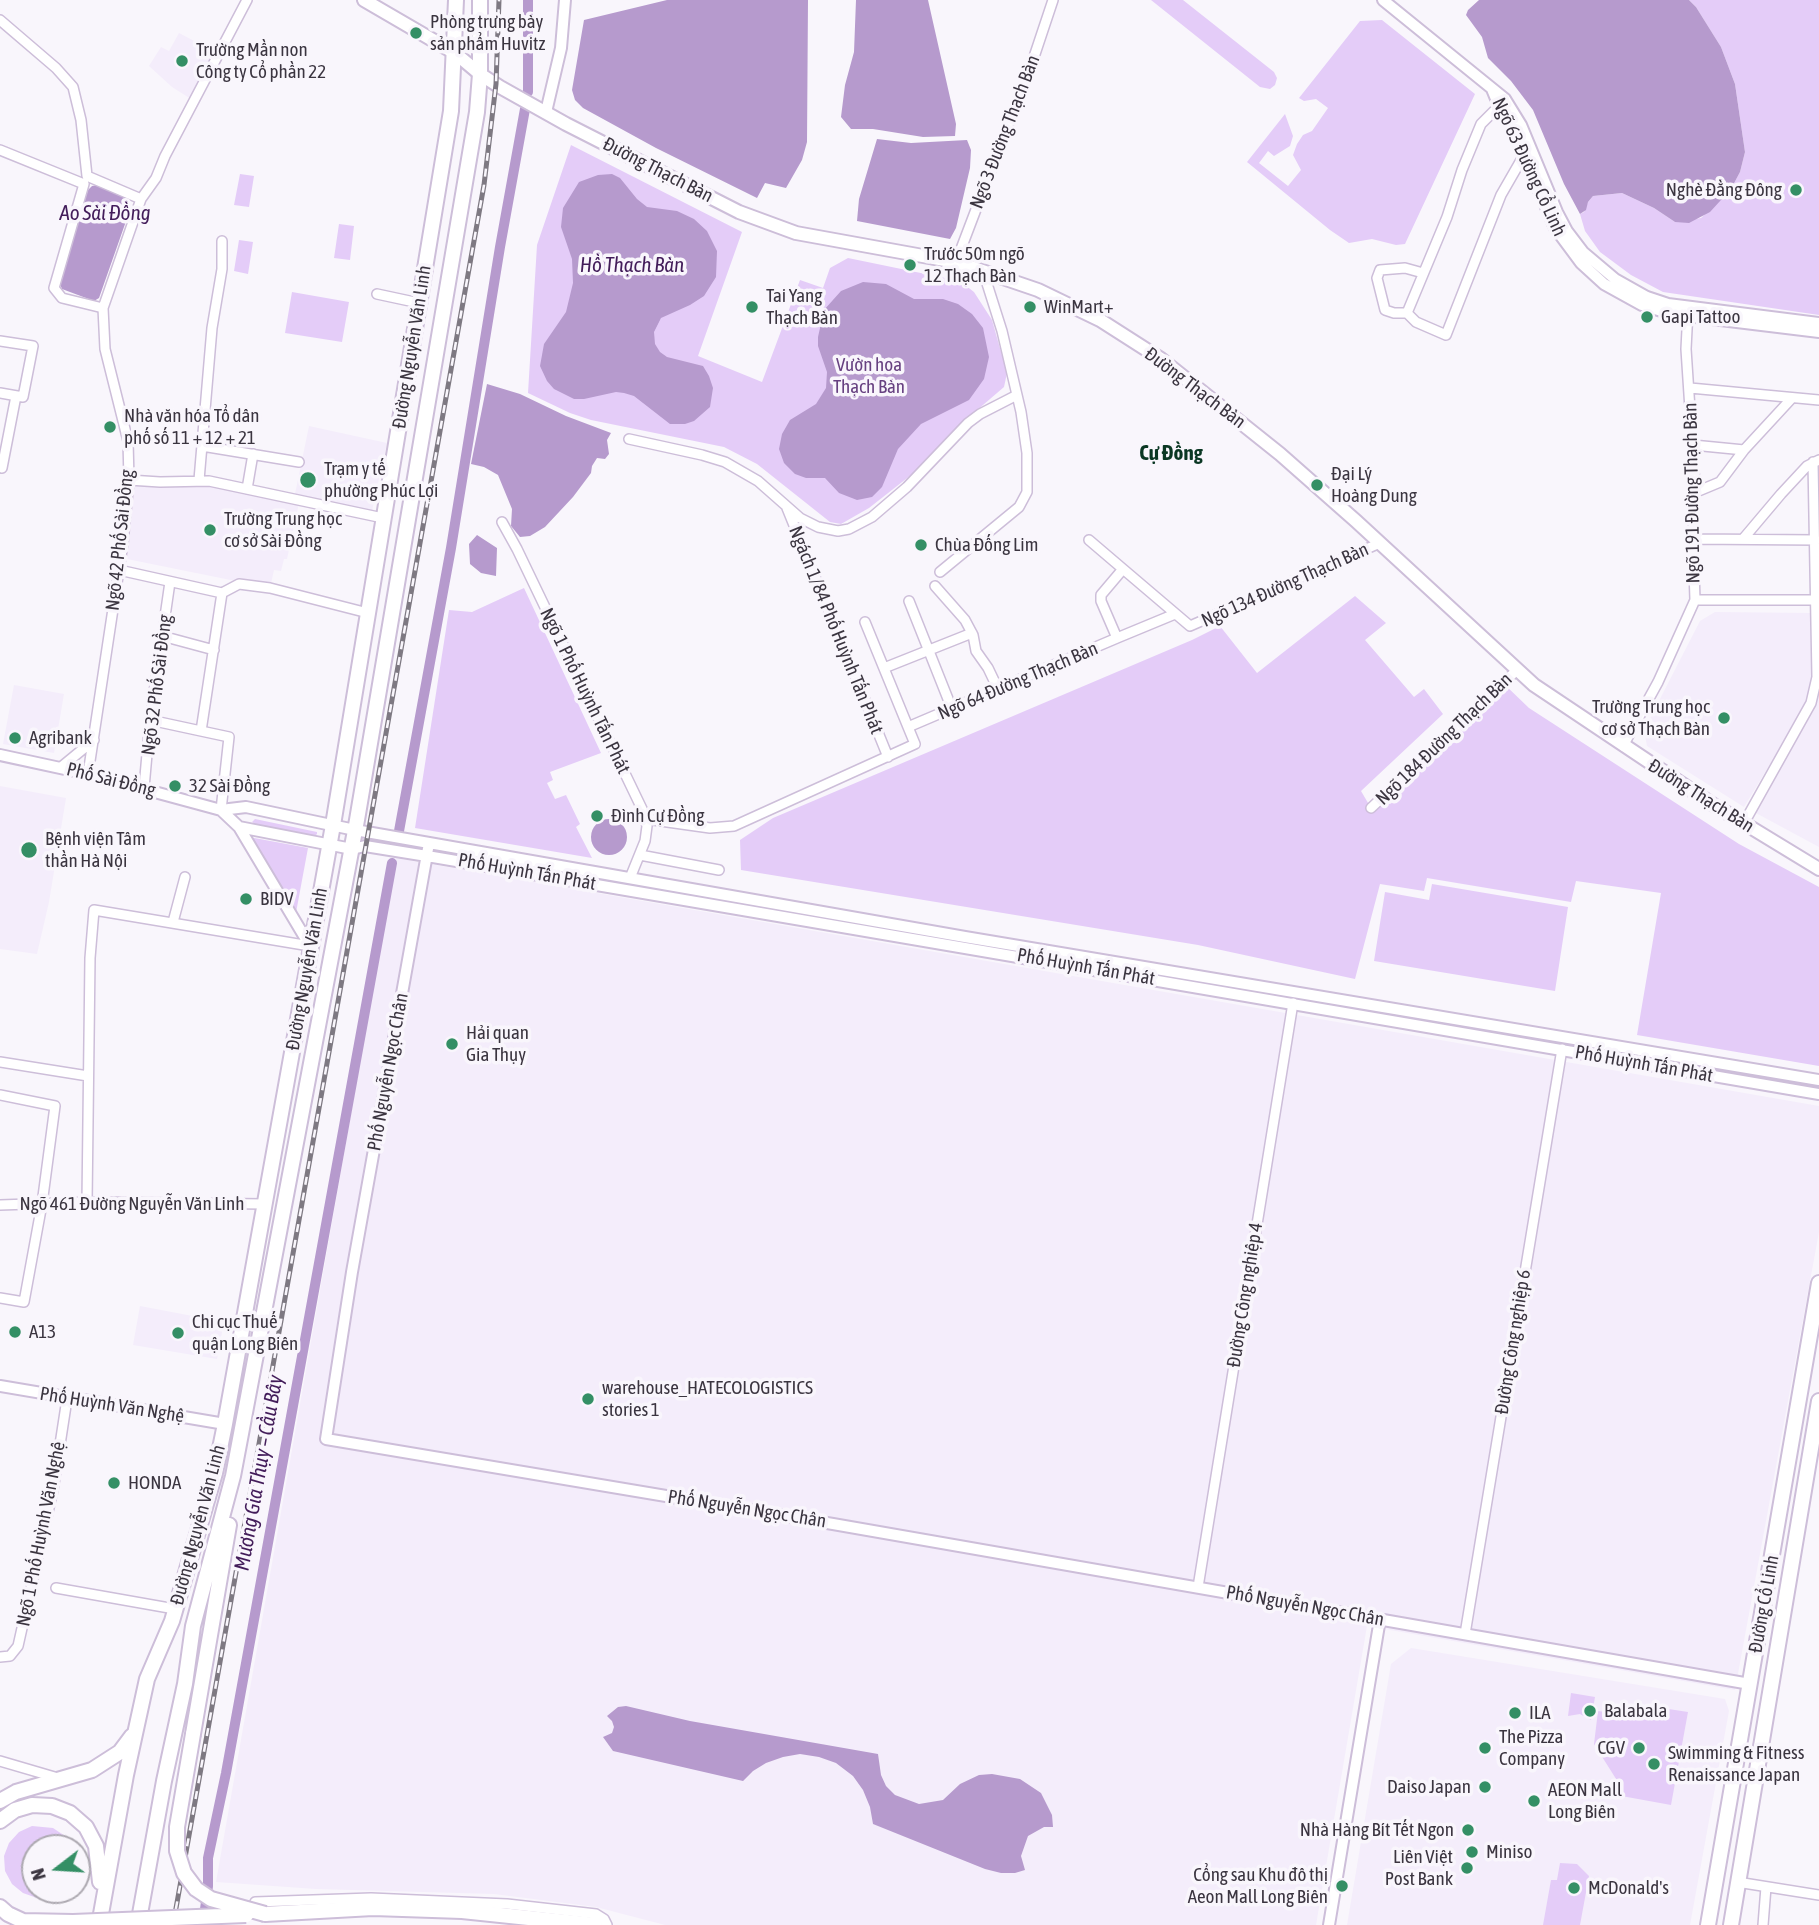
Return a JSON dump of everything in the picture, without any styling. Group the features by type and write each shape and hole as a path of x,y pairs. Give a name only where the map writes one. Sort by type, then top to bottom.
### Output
{"main road":[{"name":"Đường Thạch Bàn","path":"363,0 455,53 480,74 546,112 694,190 767,224 828,241 956,262 1038,290 1100,320 1161,359 1280,454 1534,685 1623,746 1819,869"},
{"name":"Đường Nguyễn Văn Linh","path":"100,1920 126,1775 147,1679 175,1609 215,1473 225,1424 330,845 451,111 456,0"},
{"name":"Đường Nguyễn Văn Linh","path":"138,1925 164,1781 186,1684 193,1626 233,1476 352,849 477,113 480,0"},
{"path":"300,1013 320,1017"},
{"name":"Đường Cổ Linh","path":"1708,1925 1819,1283"},
{"name":"Đường Cổ Linh","path":"1731,1925 1819,1401"},
{"path":"233,1476 232,1508 177,1827 177,1851 184,1872 195,1889 211,1899 265,1914"},
{"path":"0,1801 16,1792 92,1770 120,1752 131,1737 142,1701"},
{"path":"0,1821 15,1810 32,1805 52,1806 69,1813 86,1827 96,1846 100,1920"},
{"path":"0,1906 8,1914 23,1921 73,1922"},
{"path":"39,1925 373,1909 462,1911 595,1925"}],"street":[{"path":"0,20 56,68 73,87 80,120 85,180 54,288 62,298 103,308 141,199 156,178 247,0"},
{"path":"546,112 561,48 565,0"},
{"name":"Ngõ 3 Đường Thạch Bàn","path":"956,262 1053,0"},
{"name":"Ngõ 63 Đường Cổ Linh","path":"1383,0 1492,87 1528,152 1559,226 1607,279 1688,312 1819,332"},
{"path":"1407,313 1447,217 1481,124 1502,103"},
{"path":"0,150 141,199"},
{"path":"1423,273 1405,268 1380,270 1377,278 1385,310 1407,313 1416,322 1446,334 1501,195 1528,152"},
{"path":"198,480 212,328 222,269 222,241"},
{"path":"940,572 1024,501 1028,482 1027,453 1017,395 1002,331 983,271"},
{"path":"377,294 419,303"},
{"name":"Ngõ 42 Phố Sài Đồng","path":"88,774 119,570 129,480 128,441 105,349 103,308"},
{"name":"Ngõ 63 Đường Cổ Linh","path":"1688,312 1819,323"},
{"name":"Ngõ 191 Đường Thạch Bàn","path":"1623,746 1658,682 1695,600 1693,539 1696,492 1686,349 1688,312"},
{"path":"0,341 33,346 23,397 0,393"},
{"path":"1690,388 1819,400"},
{"path":"629,439 722,461 748,474 800,518 828,530 849,529 884,507 907,487 968,423 1017,395"},
{"path":"2,468 16,396"},
{"path":"1696,492 1718,485 1744,450 1792,398"},
{"path":"1693,445 1744,450"},
{"path":"202,446 299,462"},
{"path":"247,489 253,454"},
{"path":"1743,539 1781,494 1816,461"},
{"path":"1744,823 1811,703 1817,677 1816,461"},
{"path":"129,480 198,480 383,518"},
{"name":"Ngách 1/84 Phố Huỳnh Tấn Phát","path":"785,504 888,757"},
{"name":"Ngõ 1 Phố Huỳnh Tấn Phát","path":"502,523 646,818"},
{"path":"1693,539 1816,540"},
{"path":"1089,540 1175,614 1117,638"},
{"name":"Ngõ 134 Đường Thạch Bàn","path":"1175,614 1190,626 1380,543"},
{"name":"Ngõ 64 Đường Thạch Bàn","path":"908,727 1117,638 1101,595 1123,569"},
{"path":"119,570 222,593 239,584 270,588 368,613"},
{"name":"Ngõ 32 Phố Sài Đồng","path":"144,788 150,720 170,582"},
{"path":"935,586 961,614 972,633 976,651 998,689"},
{"path":"201,732 222,593"},
{"path":"1695,600 1818,600"},
{"path":"909,601 952,709"},
{"path":"630,878 645,841 646,818 710,828 734,826 915,744 865,622"},
{"path":"884,668 972,633"},
{"path":"162,636 214,650"},
{"name":"Ngõ 184 Đường Thạch Bàn","path":"1371,808 1517,670"},
{"path":"150,720 229,737 221,810"},
{"path":"60,768 94,740"},
{"name":"Phố Sài Đồng","path":"0,755 88,774 221,810 246,807 355,830"},
{"name":"Phố Sài Đồng","path":"221,810 239,827 310,946"},
{"path":"239,827 330,845"},
{"name":"Phố Huỳnh Tấn Phát","path":"355,830 630,878 790,912"},
{"path":"427,856 429,843"},
{"name":"Phố Huỳnh Tấn Phát","path":"330,845 352,849 365,846 790,912 1463,1026 1564,1037 1819,1080"},
{"path":"640,855 719,870"},
{"name":"Phố Nguyễn Ngọc Chân","path":"427,856 352,1272 327,1439 1750,1684"},
{"path":"173,922 185,877"},
{"path":"87,1202 90,958 94,910 310,946"},
{"name":"Đường Công nghiệp 4","path":"1198,1587 1294,998"},
{"name":"Phố Huỳnh Tấn Phát","path":"1463,1026 1562,1049 1819,1094"},
{"path":"1562,1049 1564,1037"},
{"name":"Đường Công nghiệp 6","path":"1465,1634 1562,1049"},
{"path":"0,1062 88,1076"},
{"path":"0,1095 55,1106 42,1204 24,1303 0,1298"},
{"name":"Ngõ 461 Đường Nguyễn Văn Linh","path":"0,1205 87,1202 265,1204"},
{"name":"Phố Huỳnh Văn Nghệ","path":"0,1388 225,1424"},
{"name":"Ngõ 1 Phố Huỳnh Văn Nghệ","path":"0,1657 10,1656 18,1646 53,1490 67,1399"},
{"path":"56,1588 175,1609"},
{"path":"1329,1925 1380,1619"},
{"path":"0,1761 63,1780"},
{"path":"1737,1882 1819,1895"},
{"path":"1763,1925 1766,1887"},
{"path":"255,1902 372,1898 480,1902 596,1914 604,1919 607,1925"}],"shaded area":[{"name":"Trường Mần non Công ty Cổ phần 22","path":"179,33 217,53 191,99 172,87 149,66 161,47 169,51"},
{"path":"309,426 387,443 372,511 295,494"},
{"name":"Trường Trung học cơ sở Sài Đồng","path":"133,482 206,485 299,503 287,559 284,559 281,571 274,570 270,588 122,558"},
{"name":"Trường Trung học cơ sở Thạch Bàn","path":"1715,612 1812,613 1811,679 1806,705 1744,807 1647,746 1644,730 1700,621"},
{"path":"14,685 64,694 54,753 3,744"},
{"path":"1819,685 1819,847 1754,812"},
{"name":"Bệnh viện Tâm thần Hà Nội","path":"0,786 66,798 49,902 37,954 0,949"},
{"path":"396,858 1819,1106 1819,1232 1735,1690 1367,1626 1316,1925 665,1925 596,1907 494,1894 316,1889 216,1882"},
{"name":"Chi cục Thuế quận Long Biên","path":"140,1306 224,1322 217,1359 133,1345"},
{"path":"1411,1648 1725,1699 1729,1711 1690,1925 1347,1925 1391,1664"}],"green space":[{"path":"1151,0 1183,0 1274,72 1277,78 1275,85 1270,89 1260,87"},
{"path":"1689,0 1819,0 1819,315 1663,292 1631,275 1600,252 1585,231 1580,214 1593,196 1622,193 1654,208 1675,222 1701,218 1731,189 1740,172 1745,152 1735,84 1721,47"},
{"path":"1382,20 1475,94 1405,244 1396,245 1372,239 1349,243 1247,162 1285,114 1293,136 1290,146 1274,156 1268,151 1259,163 1288,186 1301,170 1293,155 1297,144 1303,135 1312,131 1328,108 1316,99 1304,101 1299,98 1360,21"},
{"name":"Vườn hoa Thạch Bàn","path":"571,145 742,232 698,356 762,382 800,280 823,288 830,268 848,258 945,278 965,285 974,292 992,320 1007,373 1004,387 955,429 911,475 869,508 841,524 830,522 757,464 724,447 591,420 528,393 537,245"},
{"path":"240,174 254,176 249,207 234,205"},
{"path":"339,224 354,226 350,260 334,258"},
{"path":"239,240 253,242 248,274 234,271"},
{"path":"292,292 349,302 342,342 285,333"},
{"path":"524,588 601,753 550,772 553,780 547,783 555,799 566,795 580,824 576,827 592,858 415,828 449,610 472,612"},
{"path":"1355,596 1386,623 1365,640 1414,697 1424,689 1443,714 1361,791 1371,808 1503,683 1529,708 1739,844 1819,887 1819,1066 1637,1035 1661,893 1576,881 1571,902 1427,878 1424,891 1380,884 1355,979 1198,945 741,870 740,840 773,818 1220,626 1257,673"},
{"path":"255,819 317,834 315,836 255,824 252,822"},
{"path":"249,837 308,848 295,918"},
{"path":"1432,884 1568,907 1555,991 1374,961 1385,892 1429,900"},
{"path":"1571,1693 1595,1697 1591,1720 1580,1714 1568,1716"},
{"path":"1606,1705 1614,1706 1614,1709 1660,1716 1662,1708 1688,1712 1671,1805 1616,1795 1618,1782 1594,1744 1598,1711 1605,1712"},
{"path":"32,1826 53,1828 62,1834 21,1834 21,1891 12,1884 5,1871 4,1856 9,1843 19,1832"},
{"path":"1560,1863 1577,1864 1589,1876 1580,1925 1543,1925 1551,1880 1557,1880"}],"water":[{"path":"667,0 808,0 807,142 802,160 786,188 765,183 757,198 656,148 583,108 575,100 572,90 584,20"},
{"path":"856,0 928,0 956,124 955,136 923,137 873,129 851,129 841,117 845,85 854,52"},
{"path":"1479,0 1689,0 1721,47 1735,84 1745,152 1740,172 1731,189 1710,212 1689,223 1675,222 1654,208 1622,193 1593,196 1586,210 1580,214 1564,184 1533,110 1511,81 1488,58 1482,37 1466,15"},
{"path":"877,139 911,143 967,140 971,150 970,168 956,228 950,239 857,221 859,199"},
{"name":"Hồ Thạch Bàn","path":"612,174 620,178 647,207 677,211 694,219 707,231 717,251 716,277 704,296 661,318 654,332 655,344 660,352 667,357 703,366 709,376 713,388 710,407 694,421 685,424 670,424 634,396 624,393 574,399 554,389 540,366 544,344 566,312 573,283 572,259 561,227 563,208 579,182 598,175"},
{"name":"Ao Sài Đồng","path":"98,185 125,197 131,207 99,298 94,301 62,289 59,282 88,190"},
{"path":"863,282 886,284 914,299 943,299 958,304 972,314 983,328 989,357 984,379 969,400 921,424 898,449 882,487 872,497 857,500 839,493 825,478 806,478 795,474 784,463 779,449 782,434 790,420 816,404 826,388 827,372 818,346 824,310 841,291"},
{"path":"487,384 520,394 566,416 611,433 607,440 609,454 605,459 597,458 591,473 573,497 545,527 530,536 520,537 511,526 512,509 498,475 484,467 471,464"},
{"path":"477,535 497,548 496,576 481,573 470,564 469,544"},
{"path":"609,819 622,824 627,837 622,850 609,855 596,850 591,837 596,824"},
{"path":"626,1706 690,1721 878,1754 881,1775 886,1786 895,1795 919,1804 943,1800 960,1784 979,1775 992,1774 1020,1779 1041,1793 1052,1815 1053,1827 1044,1827 1028,1836 1021,1856 1025,1870 1001,1873 985,1869 873,1824 863,1790 853,1776 836,1763 819,1757 800,1754 783,1757 766,1763 743,1781 613,1751 603,1737 612,1733 614,1727 607,1716 618,1707"}],"waterway":[{"path":"528,0 528,92"},
{"path":"399,831 451,548 525,109"},
{"name":"Mương Gia Thụy – Cầu Bây","path":"203,1925 208,1858 226,1773 392,863"}],"railway":[{"path":"173,1925 484,185 496,84 499,0"}],"place":[{"name":"Phòng trưng bày sản phẩm Huvitz","path":"416,33"},
{"name":"Trường Mần non Công ty Cổ phần 22","path":"182,61"},
{"name":"Nghè Đằng Đông","path":"1796,190"},
{"name":"Trước 50m ngõ 12 Thạch Bàn","path":"910,265"},
{"name":"Tai Yang Thạch Bàn","path":"752,307"},
{"name":"WinMart+","path":"1030,307"},
{"name":"Gapi Tattoo","path":"1647,317"},
{"name":"Nhà văn hóa Tổ dân phố số 11 + 12 + 21","path":"110,427"},
{"name":"Trạm y tế phường Phúc Lợi","path":"308,480"},
{"name":"Đại Lý Hoàng Dung","path":"1317,485"},
{"name":"Trường Trung học cơ sở Sài Đồng","path":"210,530"},
{"name":"Chùa Đống Lim","path":"921,545"},
{"name":"Trường Trung học cơ sở Thạch Bàn","path":"1724,718"},
{"name":"Agribank","path":"15,738"},
{"name":"32 Sài Đồng","path":"175,786"},
{"name":"Đình Cự Đồng","path":"597,816"},
{"name":"Bệnh viện Tâm thần Hà Nội","path":"29,850"},
{"name":"BIDV","path":"246,899"},
{"name":"Hải quan Gia Thụy","path":"452,1044"},
{"name":"A13","path":"15,1332"},
{"name":"Chi cục Thuế quận Long Biên","path":"178,1333"},
{"name":"warehouse_HATECOLOGISTICS stories 1","path":"588,1399"},
{"name":"HONDA","path":"114,1483"},
{"name":"Balabala","path":"1590,1711"},
{"name":"ILA","path":"1515,1713"},
{"name":"The Pizza Company","path":"1485,1748"},
{"name":"CGV","path":"1639,1748"},
{"name":"Swimming & Fitness Renaissance Japan","path":"1654,1764"},
{"name":"Daiso Japan","path":"1485,1787"},
{"name":"AEON Mall Long Biên","path":"1534,1801"},
{"name":"Nhà Hàng Bít Tết Ngon","path":"1468,1830"},
{"name":"Miniso","path":"1472,1852"},
{"name":"Liên Việt Post Bank","path":"1467,1868"},
{"name":"Cổng sau Khu đô thị Aeon Mall Long Biên","path":"1342,1886"},
{"name":"McDonald's","path":"1574,1888"}],"district":[{"name":"Cự Đồng","path":"1171,453"}]}
